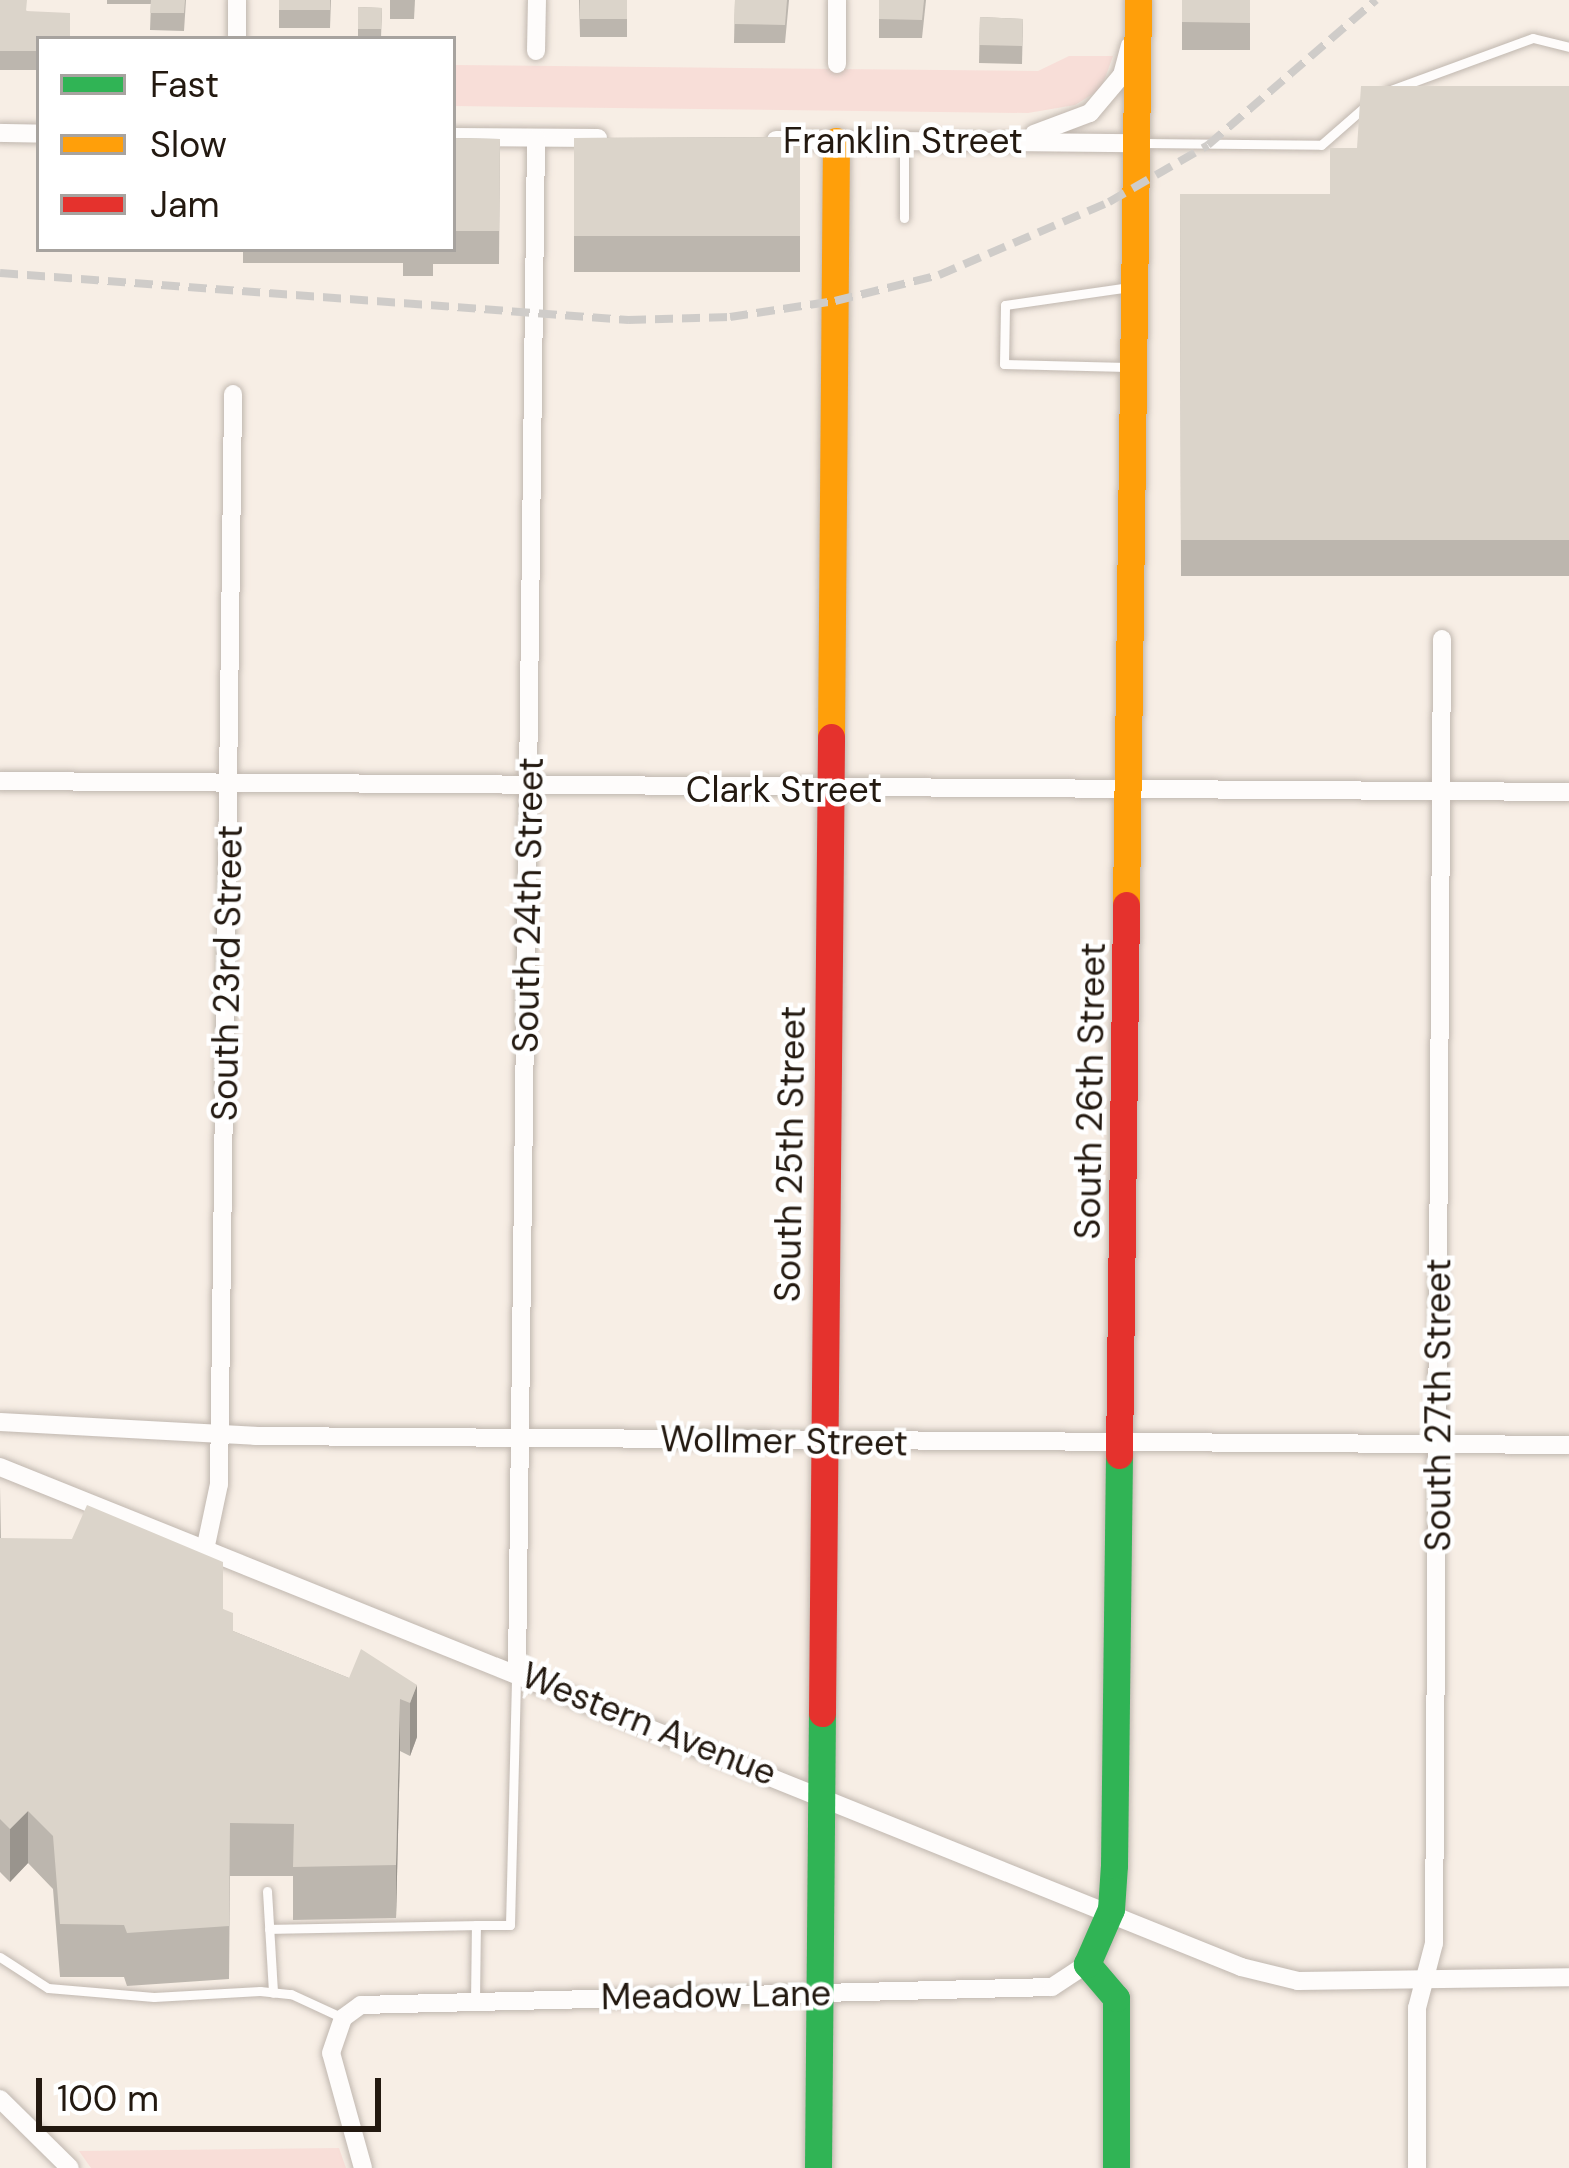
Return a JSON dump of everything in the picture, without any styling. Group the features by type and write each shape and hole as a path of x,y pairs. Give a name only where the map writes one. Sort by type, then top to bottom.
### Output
{"street":[{"path":"237,0 237,36"},
{"path":"536,51 537,0"},
{"path":"837,0 837,64"},
{"path":"989,142 1052,131 1090,113 1122,75 1138,0"},
{"name":"South 26th Street","path":"1087,1964 1111,1910 1132,791 1138,0"},
{"path":"0,134 36,134"},
{"path":"456,137 632,139"},
{"name":"South 24th Street","path":"517,1671 536,138"},
{"name":"Franklin Street","path":"746,140 1138,143"},
{"name":"South 25th Street","path":"818,2168 817,1790 836,141"},
{"name":"South 23rd Street","path":"206,1550 218,1512 233,394"},
{"name":"South 27th Street","path":"1417,2168 1422,1978 1434,1943 1442,639"},
{"name":"Clark Street","path":"0,781 831,791 1569,792"},
{"name":"Wollmer Street","path":"0,1423 219,1433 523,1438 1569,1445"},
{"name":"Western Avenue","path":"0,1467 817,1790 1241,1967 1298,1981 1422,1978"},
{"path":"1087,1964 1116,1998 1116,2168"},
{"name":"Meadow Lane","path":"343,2018 361,2005 1052,1987 1087,1964"},
{"path":"1422,1978 1569,1977"},
{"path":"343,2018 332,2063 363,2168"},
{"path":"0,2098 70,2168"}],"lane":[{"path":"1138,143 1321,145 1378,95 1454,61 1533,38 1569,47"},
{"path":"904,141 904,218"},
{"path":"1135,287 1005,305 1004,364 1135,367"},
{"path":"269,1929 510,1925 517,1671"},
{"path":"267,1891 273,1993"},
{"path":"475,2002 476,1925"},
{"path":"0,1957 64,1990 273,1993 343,2018"}],"shaded area":[{"path":"1069,56 1113,56 1101,89 1075,105 1028,113 456,106 456,65 1038,71"},
{"path":"339,2148 346,2168 91,2168 79,2151"}],"building":[{"path":"0,0 27,0 26,11 70,13 70,36 36,36 36,51 0,51"},
{"path":"151,0 185,0 184,13 150,13"},
{"path":"279,0 330,0 330,10 279,10"},
{"path":"580,0 627,0 627,19 580,19"},
{"path":"735,0 787,0 785,25 734,24"},
{"path":"879,0 924,0 922,20 879,19"},
{"path":"1182,0 1250,0 1250,23 1182,22"},
{"path":"358,7 382,8 381,29 358,29"},
{"path":"980,17 1023,19 1022,46 979,45"},
{"path":"1361,86 1569,86 1569,540 1181,540 1180,194 1330,194 1330,148 1357,148"},
{"path":"800,137 800,236 574,236 574,138"},
{"path":"456,138 500,139 499,231 456,231"},
{"path":"87,1505 223,1562 223,1609 233,1613 233,1631 349,1678 361,1649 417,1685 410,1703 400,1699 396,1865 293,1867 294,1824 230,1823 229,1926 127,1933 124,1925 60,1924 53,1836 28,1811 10,1829 0,1819 0,1538 72,1539"}],"railway":[{"path":"0,273 628,320 730,317 835,301 939,275 1109,202 1208,145 1376,0"}],"traffic: fast":[{"path":"1116,2168 1116,1998 1087,1964 1111,1909 1114,1865 1119,1455"},
{"path":"818,2168 822,1713"}],"traffic: slow":[{"path":"1126,905 1138,0"},
{"path":"831,737 836,141"}],"traffic: jam":[{"path":"822,1713 831,737"},
{"path":"1119,1455 1126,905"}]}
